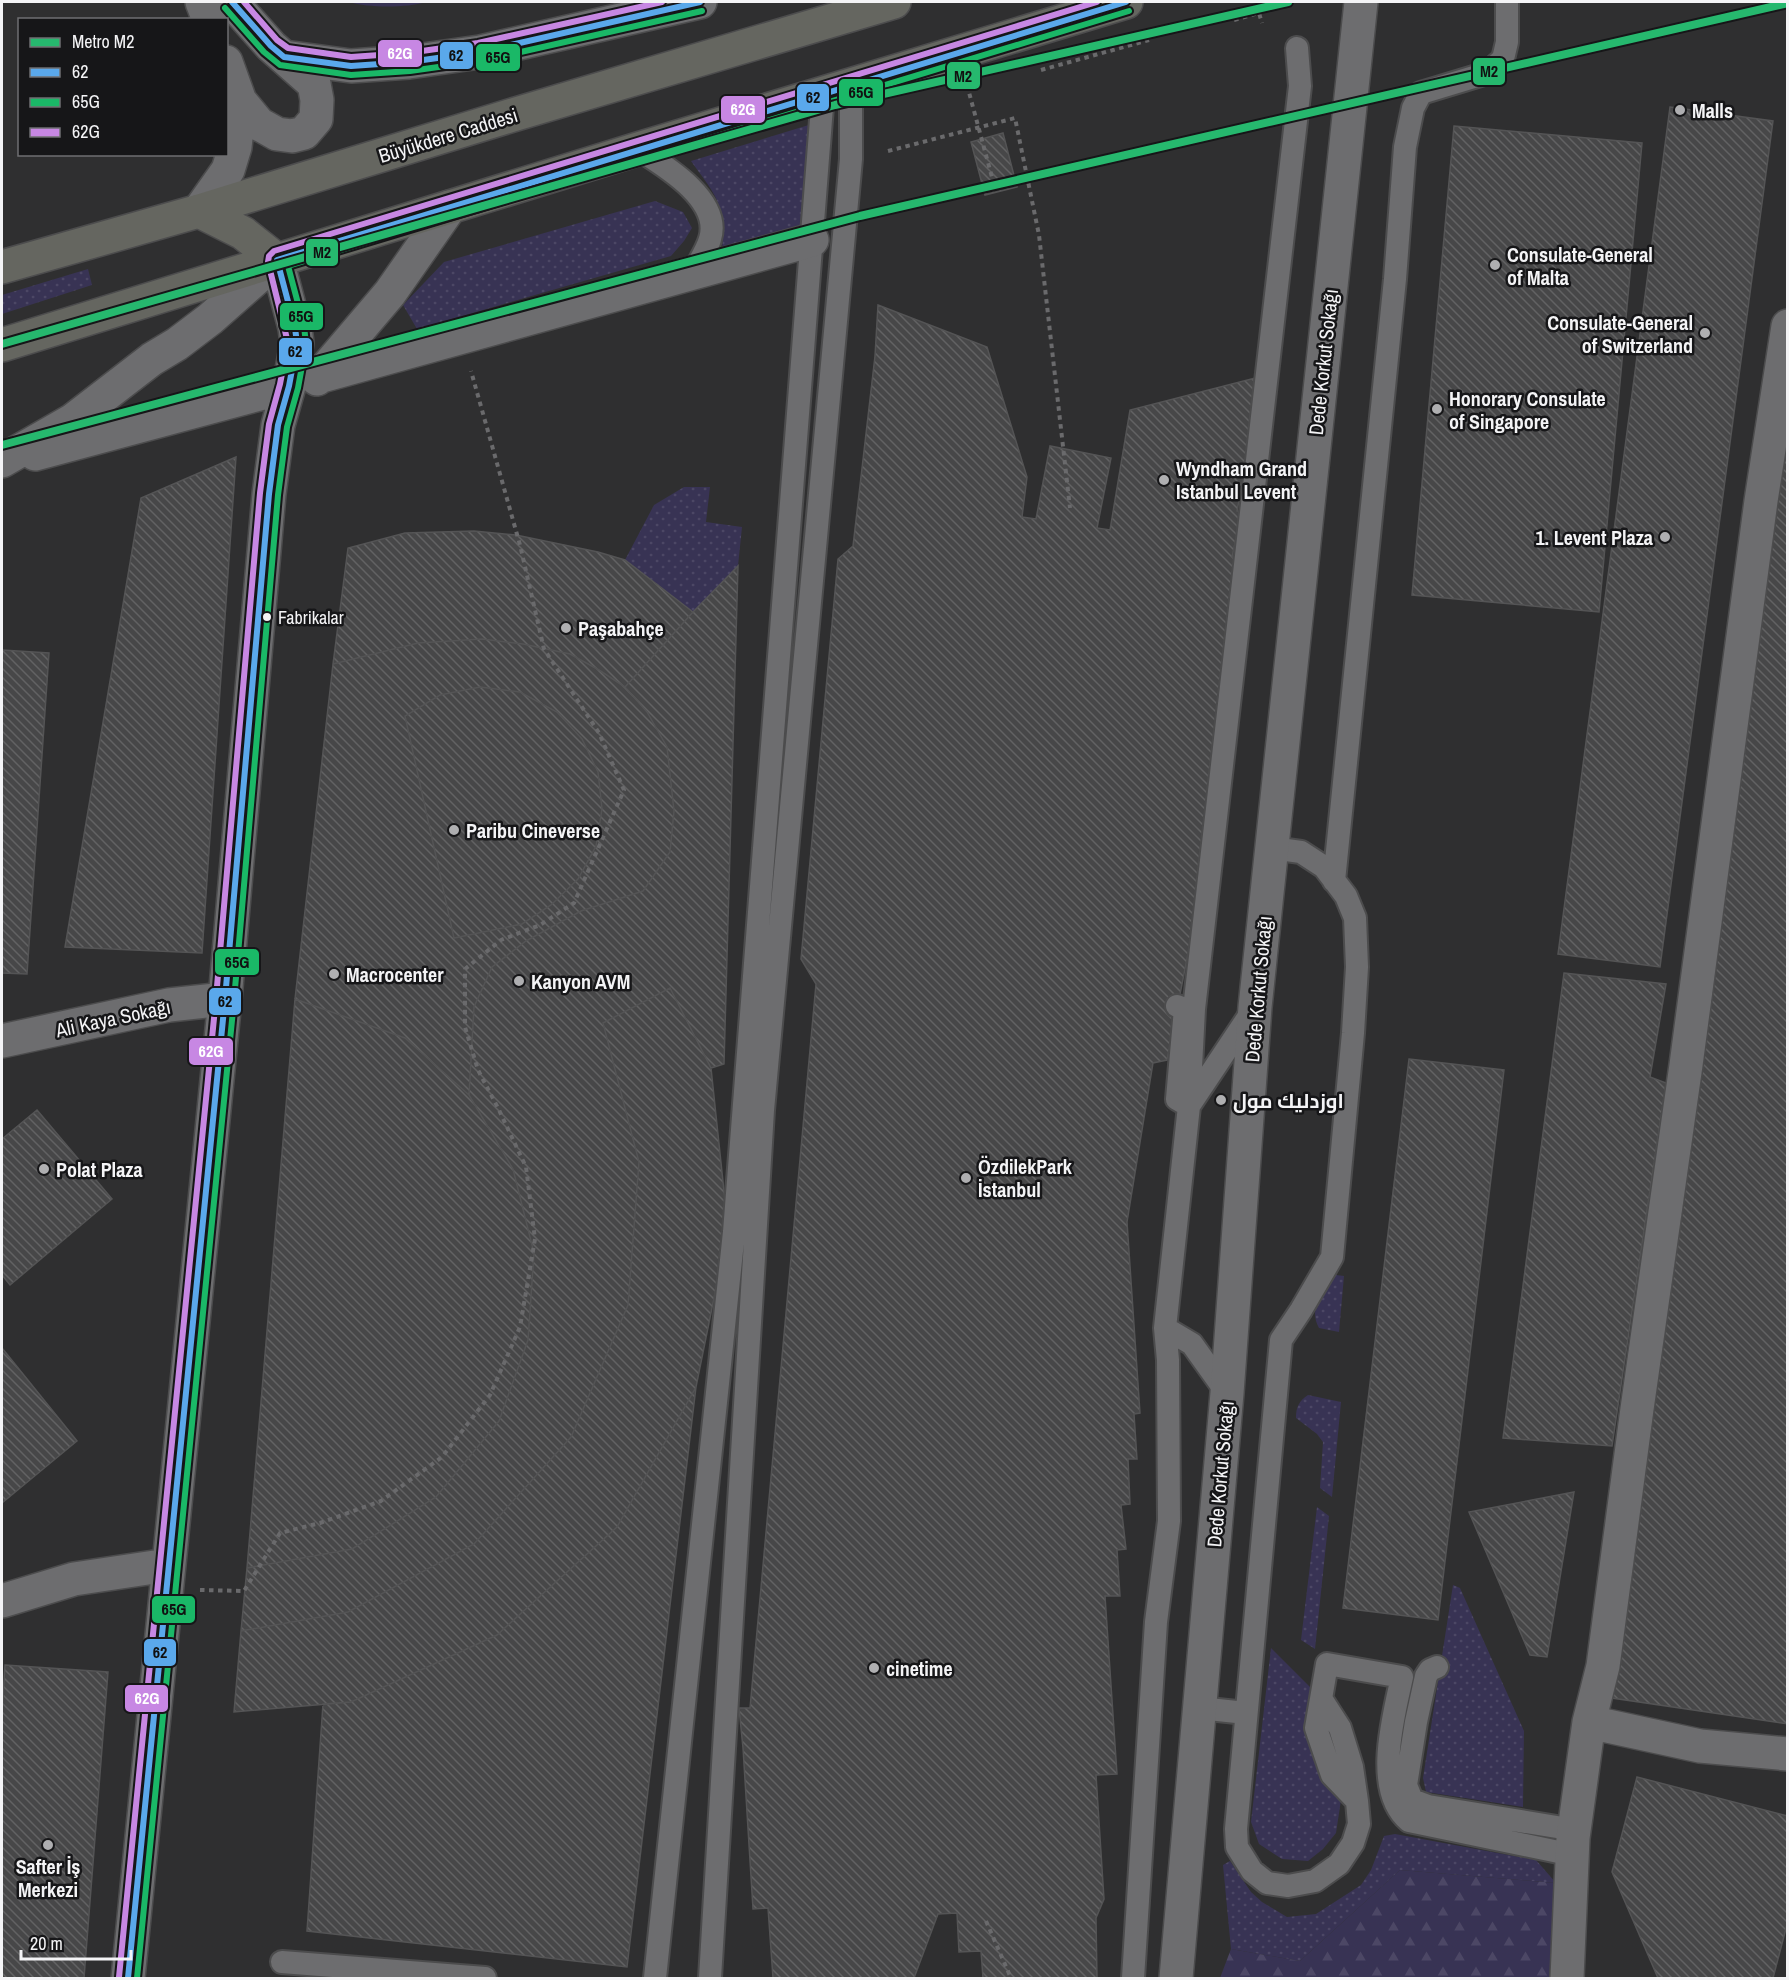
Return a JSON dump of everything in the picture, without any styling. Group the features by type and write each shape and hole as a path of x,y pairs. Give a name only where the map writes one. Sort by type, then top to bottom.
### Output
{"main road":[{"name":"Büyükdere Caddesi","path":"2,267 199,212 516,114 894,2"},
{"path":"2,345 638,149 1126,2"},
{"path":"199,212 243,233 277,260"}],"street":[{"path":"202,2 208,18"},
{"path":"228,68 240,101 259,124 277,134 292,136 304,133 316,119 317,100 314,84 271,46 232,2"},
{"path":"284,57 351,66 409,62 480,52 700,2"},
{"name":"Dede Korkut Sokağı","path":"1176,1978 1227,1393 1255,1007 1360,2"},
{"path":"199,212 207,197 228,170 235,147 240,101"},
{"path":"128,1978 225,999 269,494 278,424 304,382 390,293 450,207"},
{"path":"2,461 59,448 304,382 812,240"},
{"path":"2,461 73,420 152,359 177,344 210,319 277,260 295,328 304,382"},
{"path":"1568,1978 1574,1842 1589,1722 1603,1666 1636,1409 1704,935 1761,501 1788,326"},
{"name":"Ali Kaya Sokağı","path":"2,1041 169,1005 225,999"},
{"path":"2,1601 74,1579 167,1578"},
{"path":"1589,1722 1700,1746 1788,1754"}],"lane":[{"path":"1335,881 1394,291 1405,147 1413,108 1421,93 1487,73 1503,59 1507,42 1506,2"},
{"path":"1133,1978 1156,1622 1169,1521 1168,1360 1165,1328 1189,1106 1194,1009 1300,86 1297,48"},
{"path":"655,1978 734,1232 812,240 837,90"},
{"path":"710,1978 763,1110 851,159 837,90"},
{"path":"638,149 668,168 698,193 710,218 711,238 693,273"},
{"path":"1272,849 1301,852 1324,867 1346,896 1355,918 1357,967 1332,1257 1281,1340 1253,1660 1246,1713 1236,1829 1237,1847 1252,1871 1267,1883 1288,1886 1315,1881 1339,1864 1353,1843 1359,1824 1357,1801 1332,1775 1317,1728 1327,1664 1402,1677 1389,1748 1388,1776 1392,1797 1400,1813 1409,1821 1574,1842"},
{"path":"1177,1006 1185,1009 1177,1099 1189,1106"},
{"path":"1189,1106 1255,1007"},
{"path":"1165,1328 1192,1344 1227,1393"},
{"path":"1437,1667 1430,1670 1426,1676 1416,1722 1406,1785 1412,1800 1574,1842"},
{"path":"1199,1708 1246,1713"},
{"path":"282,1962 485,1978"}],"path":[{"path":"1234,20 1259,13 1262,23"},
{"path":"1041,70 1149,40"},
{"path":"957,53 980,127 993,181"},
{"path":"888,151 1015,118 1039,235 1070,508"},
{"path":"167,1578 244,1591 280,1533 320,1523 381,1501 442,1457 490,1395 520,1327 536,1239 526,1167 478,1070 465,1027 465,969 501,940 540,925 574,903 624,790 599,733 544,648 520,545 470,365 459,338"},
{"path":"986,1921 1011,1978"}],"green space":[{"path":"349,2 426,2 388,6"},
{"path":"812,124 805,225 722,250 721,211 713,192 691,161"},
{"path":"655,201 683,212 692,228 671,256 417,329 403,305 444,262"},
{"path":"88,269 92,285 2,314 2,295"},
{"path":"684,487 710,487 706,522 742,527 738,566 693,612 625,560 654,505"},
{"path":"1336,1275 1344,1276 1339,1332 1319,1328 1315,1314 1318,1300"},
{"path":"1308,1395 1341,1402 1332,1497 1320,1488 1323,1442 1317,1434 1296,1418 1299,1405"},
{"path":"1317,1507 1329,1516 1315,1649 1301,1640"},
{"path":"1453,1585 1460,1588 1524,1731 1523,1807 1426,1792 1423,1778"},
{"path":"1271,1648 1312,1689 1341,1800 1336,1833 1323,1849 1308,1861 1282,1859 1259,1844 1251,1822"},
{"path":"1395,1834 1536,1860 1556,1883 1400,1870 1300,1961 1231,1949 1223,1865 1230,1861 1251,1892 1262,1902 1287,1917 1316,1914 1361,1885 1371,1870 1384,1836"},
{"path":"1400,1870 1556,1883 1549,1978 1220,1978 1231,1949 1300,1961"}],"building":[{"name":"1. Levent Plaza","path":"1670,107 1773,121 1660,967 1558,954"},
{"path":"1454,126 1642,143 1599,612 1412,595"},
{"path":"1003,133 1017,187 985,195 971,142"},
{"name":"ÖzdilekPark İstanbul","path":"878,305 987,347 1027,477 1022,517 1036,519 1050,446 1111,458 1097,528 1110,530 1130,410 1263,376 1237,511 1242,512 1232,557 1243,559 1232,667 1207,794 1219,797 1167,1060 1153,1063 1127,1222 1140,1413 1134,1414 1137,1459 1128,1459 1130,1504 1121,1505 1126,1549 1117,1550 1120,1596 1105,1596 1117,1774 1096,1775 1104,1899 1096,1918 1097,1978 983,1978 981,1951 959,1952 957,1913 938,1914 914,1978 773,1978 768,1908 753,1909 739,1708 750,1708 816,984 801,959 838,559 853,546 875,356"},
{"path":"1788,392 1788,1724 1612,1698"},
{"path":"236,457 202,953 65,947 141,498"},
{"path":"474,531 516,535 625,560 693,612 625,687 570,654 523,644 482,639 418,643 333,664 348,548 405,533"},
{"path":"738,566 724,1064 711,1068 670,988 603,1023 639,1162 628,1305 571,1437 474,1544 348,1612 241,1631 247,1568 352,1549 436,1497 499,1421 528,1340 534,1253 513,1169 469,1095 474,1007 492,967 526,941 581,911 643,891 670,852 674,811 667,747 647,712 625,687"},
{"path":"482,639 523,644 570,654 625,687 647,712 667,747 674,811 670,852 643,891 581,911 526,941 492,967 474,1007 469,1095 405,1038 295,999 333,664 418,643"},
{"path":"2,650 49,653 27,974 2,973"},
{"path":"480,687 520,692 557,712 582,739 598,772 602,809 596,846 578,879 551,905 522,924 454,938 405,716 440,695"},
{"path":"1564,973 1666,984 1650,1077 1666,1083 1612,1446 1503,1438"},
{"path":"670,988 711,1068 728,1229 696,1387 617,1527 497,1635 351,1702 234,1712 241,1631 348,1612 474,1544 571,1437 628,1305 639,1162 603,1023"},
{"path":"295,999 405,1038 469,1095 513,1169 534,1253 528,1340 499,1421 436,1497 352,1549 247,1568"},
{"path":"1409,1059 1504,1070 1438,1620 1343,1608"},
{"name":"Polat Plaza","path":"37,1110 112,1199 10,1285 2,1275 2,1139"},
{"path":"2,1348 77,1441 2,1503"},
{"path":"696,1387 627,1967 307,1931 323,1704 351,1702 497,1635 617,1527"},
{"path":"1574,1492 1547,1657 1530,1655 1469,1512"},
{"name":"Safter İş Merkezi","path":"5,1665 108,1672 84,1978 2,1978 2,1712"},
{"path":"1637,1777 1788,1816 1788,1921 1773,1978 1658,1978 1612,1872"}],"metro line":[{"name":"M2","path":"2,344 835,105 1288,2"},
{"name":"M2","path":"2,445 860,216 1788,3"}],"transit line":[{"name":"62","path":"232,2 271,46 284,57 351,66 409,62 480,52 700,2"},
{"name":"62G","path":"244,2 277,40 288,48 351,57 408,53 478,43 662,2"},
{"name":"62G","path":"119,1977 216,998 260,493 269,424 288,343 268,262 269,256 274,251 1097,2"},
{"name":"62","path":"128,1978 225,999 269,494 278,425 289,386 297,343 277,260 1126,2"},
{"name":"65G","path":"225,8 264,52 280,65 351,75 410,71 481,61 702,11"},
{"name":"65G","path":"137,1978 234,1000 278,495 287,427 298,388 306,344 304,326 288,266 1129,11"}],"place":[{"name":"Malls","path":"1680,110"},
{"name":"Consulate-General of Malta","path":"1495,265"},
{"name":"Consulate-General of Switzerland","path":"1705,333"},
{"name":"Honorary Consulate of Singapore","path":"1437,409"},
{"name":"Wyndham Grand Istanbul Levent","path":"1164,480"},
{"name":"1. Levent Plaza","path":"1665,537"},
{"name":"Fabrikalar","path":"267,617"},
{"name":"Paşabahçe","path":"566,628"},
{"name":"Paribu Cineverse","path":"454,830"},
{"name":"Macrocenter","path":"334,974"},
{"name":"Kanyon AVM","path":"519,981"},
{"name":"اوزدليك مول","path":"1221,1100"},
{"name":"Polat Plaza","path":"44,1169"},
{"name":"ÖzdilekPark İstanbul","path":"966,1178"},
{"name":"cinetime","path":"874,1668"},
{"name":"Safter İş Merkezi","path":"48,1845"}]}
